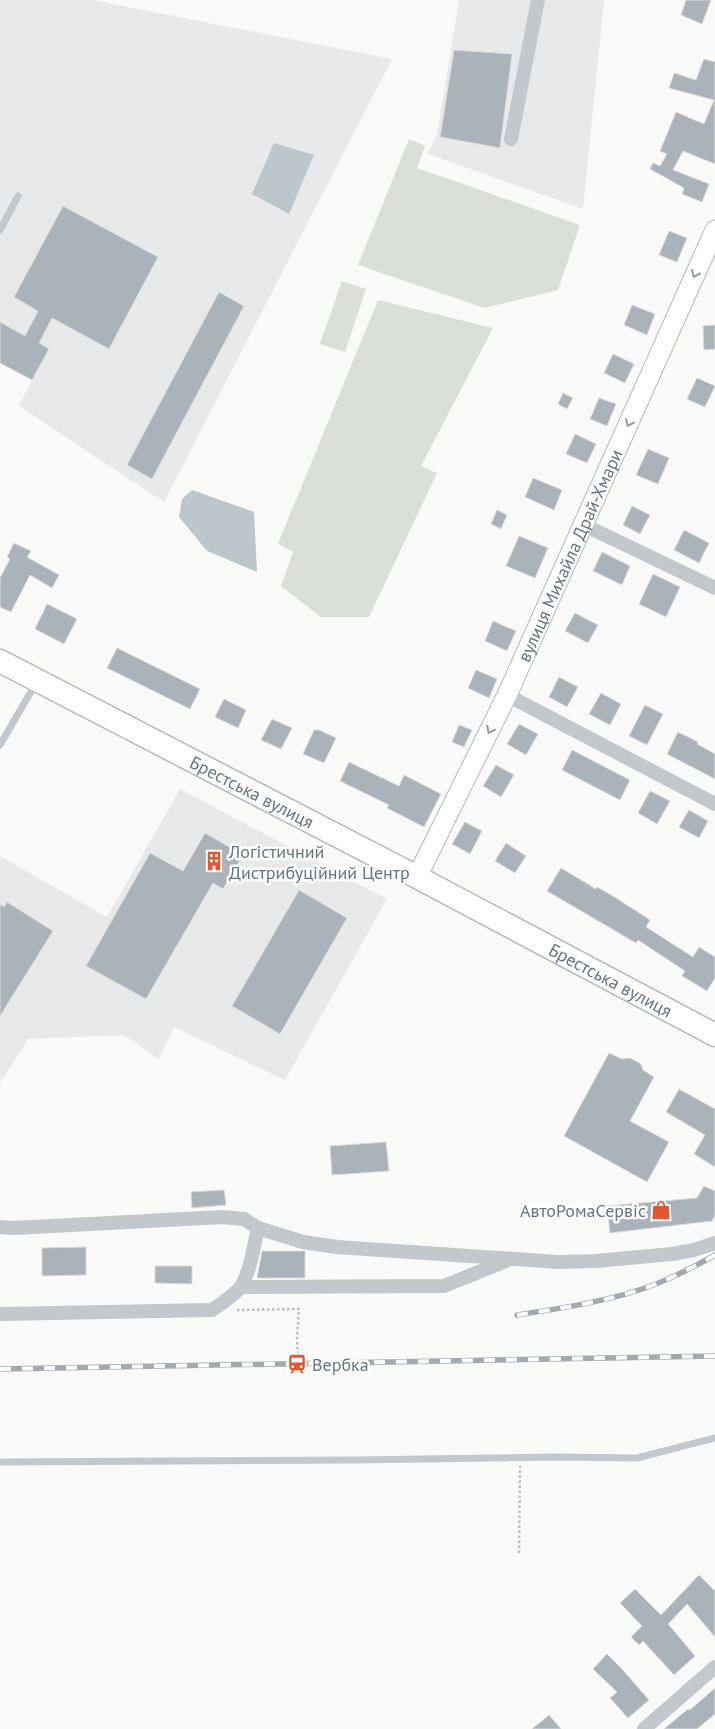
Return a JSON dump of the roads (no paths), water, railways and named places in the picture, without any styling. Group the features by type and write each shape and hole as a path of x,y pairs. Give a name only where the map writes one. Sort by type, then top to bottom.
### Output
{"highway":[{"name":"Брестська вулиця","path":"0,661 417,876 715,1035"}],"main road":[{"name":"вулиця Михайла Драй-Хмари","path":"417,876 508,695 715,230"}],"street":[{"path":"511,139 538,0"},
{"path":"584,525 715,588"},
{"path":"508,695 715,804"},
{"path":"0,1227 14,1228 223,1217 244,1219 258,1228 303,1242 337,1247 558,1262 651,1257 694,1250 715,1243"},
{"path":"0,1314 212,1310 228,1299 240,1287 248,1268 258,1228"},
{"path":"240,1287 444,1286 512,1259"},
{"path":"644,1729 715,1667"}],"lane":[{"path":"0,230 18,196"},
{"path":"0,745 38,681"},
{"path":"0,1462 520,1457 637,1458 715,1438"}],"railway":[{"path":"517,1315 587,1303 639,1290 678,1274 715,1255"},
{"path":"0,1369 715,1356"}],"place":[{"name":"Логістичний Дистрибуційний Центр","path":"214,861"},
{"name":"АвтоРомаСервіс","path":"661,1210"},
{"name":"Вербка","path":"297,1364"}]}
